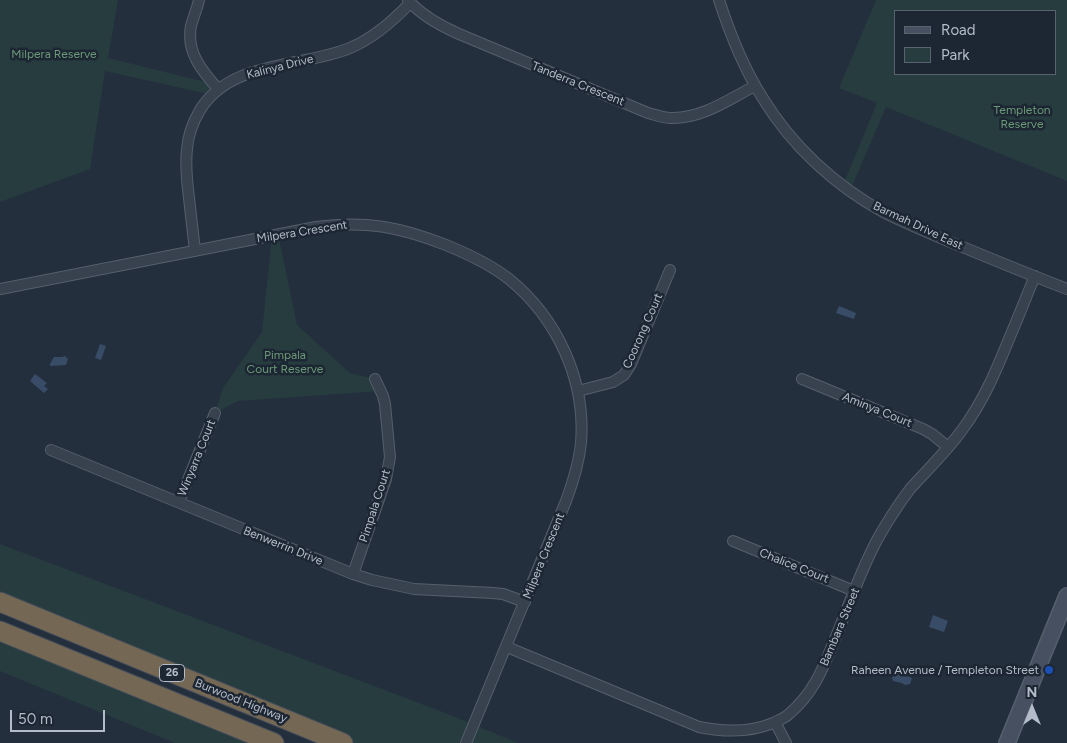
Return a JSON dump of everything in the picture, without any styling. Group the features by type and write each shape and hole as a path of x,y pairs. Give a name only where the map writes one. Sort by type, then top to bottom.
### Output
{"highway":[{"name":"Burwood Highway","path":"0,602 343,743"},
{"name":"26","path":"0,631 274,743"}],"street":[{"path":"199,0 191,26 192,48 195,59 200,67 218,89"},
{"name":"Barmah Drive East","path":"719,0 732,37 755,86 780,123 802,150 827,173 855,194 902,221 1067,290"},
{"name":"Kalinya Drive","path":"196,251 186,174 187,149 189,136 197,116 209,98 229,82 252,73 351,48 377,33 401,13 409,1"},
{"name":"Tanderra Crescent","path":"409,1 435,21 466,38 659,116 682,118 702,113 755,86"},
{"name":"Milpera Crescent","path":"0,289 334,224 352,224 386,226 422,236 461,251 508,278 530,298 548,320 570,363 581,410 581,441 576,472 566,501 466,743"},
{"name":"Coorong Court","path":"578,391 613,382 624,375 631,364 670,270"},
{"name":"Bambara Street","path":"507,647 699,727 723,731 744,730 764,726 787,716 814,687 854,591 888,521 909,491 948,447 972,416 988,388 1034,276"},
{"name":"Pimpala Court","path":"353,574 386,479 390,457 385,404 375,379"},
{"name":"Aminya Court","path":"802,379 923,429 948,447"},
{"name":"Winyarra Court","path":"178,502 215,413"},
{"name":"Benwerrin Drive","path":"51,450 353,574 414,589 503,594 525,602"},
{"name":"Chalice Court","path":"733,541 854,591"},
{"path":"1007,743 1067,596"},
{"path":"775,722 786,743"}],"green space":[{"name":"Milpera Reserve","path":"0,0 118,0 108,58 214,84 212,95 105,71 90,169 0,202"},
{"name":"Templeton Reserve","path":"876,0 1067,0 1067,181 886,107 850,191 843,185 877,103 839,88"},
{"name":"Pimpala Court Reserve","path":"278,234 297,325 350,373 375,379 381,391 238,401 215,413 223,388 262,332 272,236"},
{"path":"0,544 448,714 518,743 343,743 0,602"},
{"path":"0,631 274,743 175,743 0,671"}],"water":[{"path":"839,306 856,313 854,319 836,313"},
{"path":"100,344 106,346 101,360 95,358"},
{"path":"65,356 68,359 66,365 50,366 54,357"},
{"path":"35,374 47,383 44,386 48,389 44,393 30,381"},
{"path":"933,615 948,621 944,632 929,627"},
{"path":"895,672 912,678 910,684 905,685 893,681 892,678"}],"place":[{"name":"Raheen Avenue / Templeton Street","path":"1049,670"}]}
